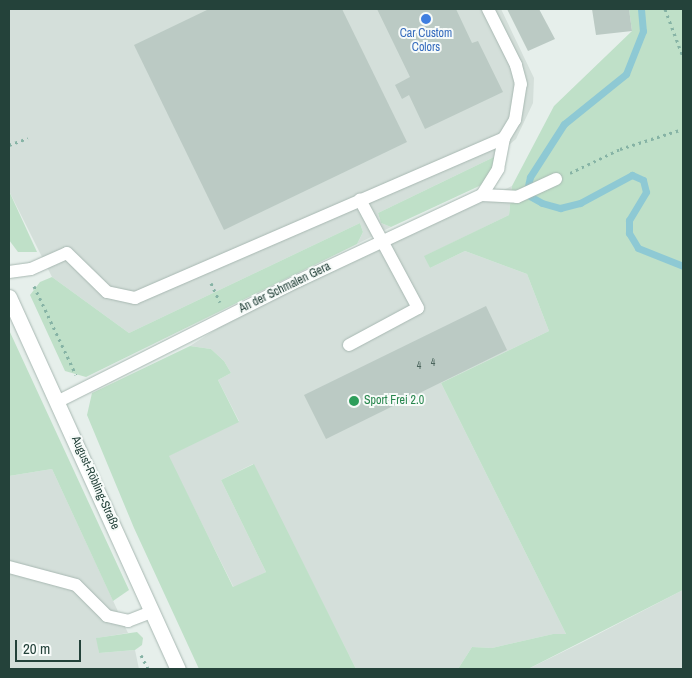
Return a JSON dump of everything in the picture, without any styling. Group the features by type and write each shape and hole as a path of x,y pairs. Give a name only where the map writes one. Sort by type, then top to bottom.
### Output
{"street":[{"name":"August-Röbling-Straße","path":"9,297 59,401 178,669"}],"lane":[{"path":"482,195 498,169 504,138 516,120 521,84 516,65 488,9"},
{"path":"14,272 67,253 107,292 135,298 504,138"},
{"name":"An der Schmalen Gera","path":"59,401 382,240 482,195 517,197 552,181"},
{"path":"349,345 418,308 360,200"},
{"path":"9,567 76,585 107,616 128,621 152,612"}],"path":[{"path":"665,9 683,56"},
{"path":"552,181 620,149 683,129"},
{"path":"9,146 28,138"},
{"path":"203,268 226,317"},
{"path":"14,272 36,289 83,389"},
{"path":"141,655 148,669"}],"shaded area":[{"path":"9,9 501,9 534,78 533,103 516,139 496,156 378,213 381,223 391,227 357,244 363,232 360,223 129,333 52,277 9,191"},
{"path":"512,186 509,215 425,256 430,268 465,251 527,274 549,331 441,383 566,634 553,634 492,648 472,647 458,669 356,669 253,464 221,480 266,572 234,588 168,456 239,421 218,380 231,373 224,361 211,349 190,346 235,317 315,277"},
{"path":"52,469 128,633 97,638 99,653 135,650 139,669 9,669 9,476"},
{"path":"683,590 683,669 528,669 583,642"}],"green space":[{"path":"629,9 683,9 683,590 528,669 458,669 472,647 492,648 553,634 566,634 441,383 549,331 527,274 465,251 430,268 424,256 509,215 512,186 554,106 632,31"},
{"path":"496,156 490,181 391,227 381,223 378,213"},
{"path":"9,191 37,252 18,252 9,240"},
{"path":"360,223 363,232 357,244 86,377 65,371 30,295 40,282 52,277 129,333"},
{"path":"9,330 129,590 113,601 52,469 9,476"},
{"path":"190,346 211,349 224,361 231,373 218,380 239,422 169,456 233,587 266,572 221,480 254,464 356,669 199,669 134,528 87,415 92,393"},
{"path":"137,632 143,638 142,645 135,650 99,653 96,638"}],"building":[{"path":"209,9 342,9 407,142 224,230 134,45"},
{"path":"377,9 456,9 472,43 478,41 503,92 425,129 409,95 402,99 395,85 410,77"},
{"path":"507,9 539,9 555,39 528,51"},
{"path":"592,9 629,9 632,31 596,35"},
{"path":"486,306 507,350 326,439 304,395"}],"waterway":[{"path":"641,9 643,31 626,74 564,124 530,177 526,194 542,203 560,208 580,203 632,175 643,180 646,192 629,220 629,233 638,248 683,266"}],"place":[{"name":"Car Custom Colors","path":"426,19"},
{"name":"Sport Frei 2.0","path":"354,401"}]}
